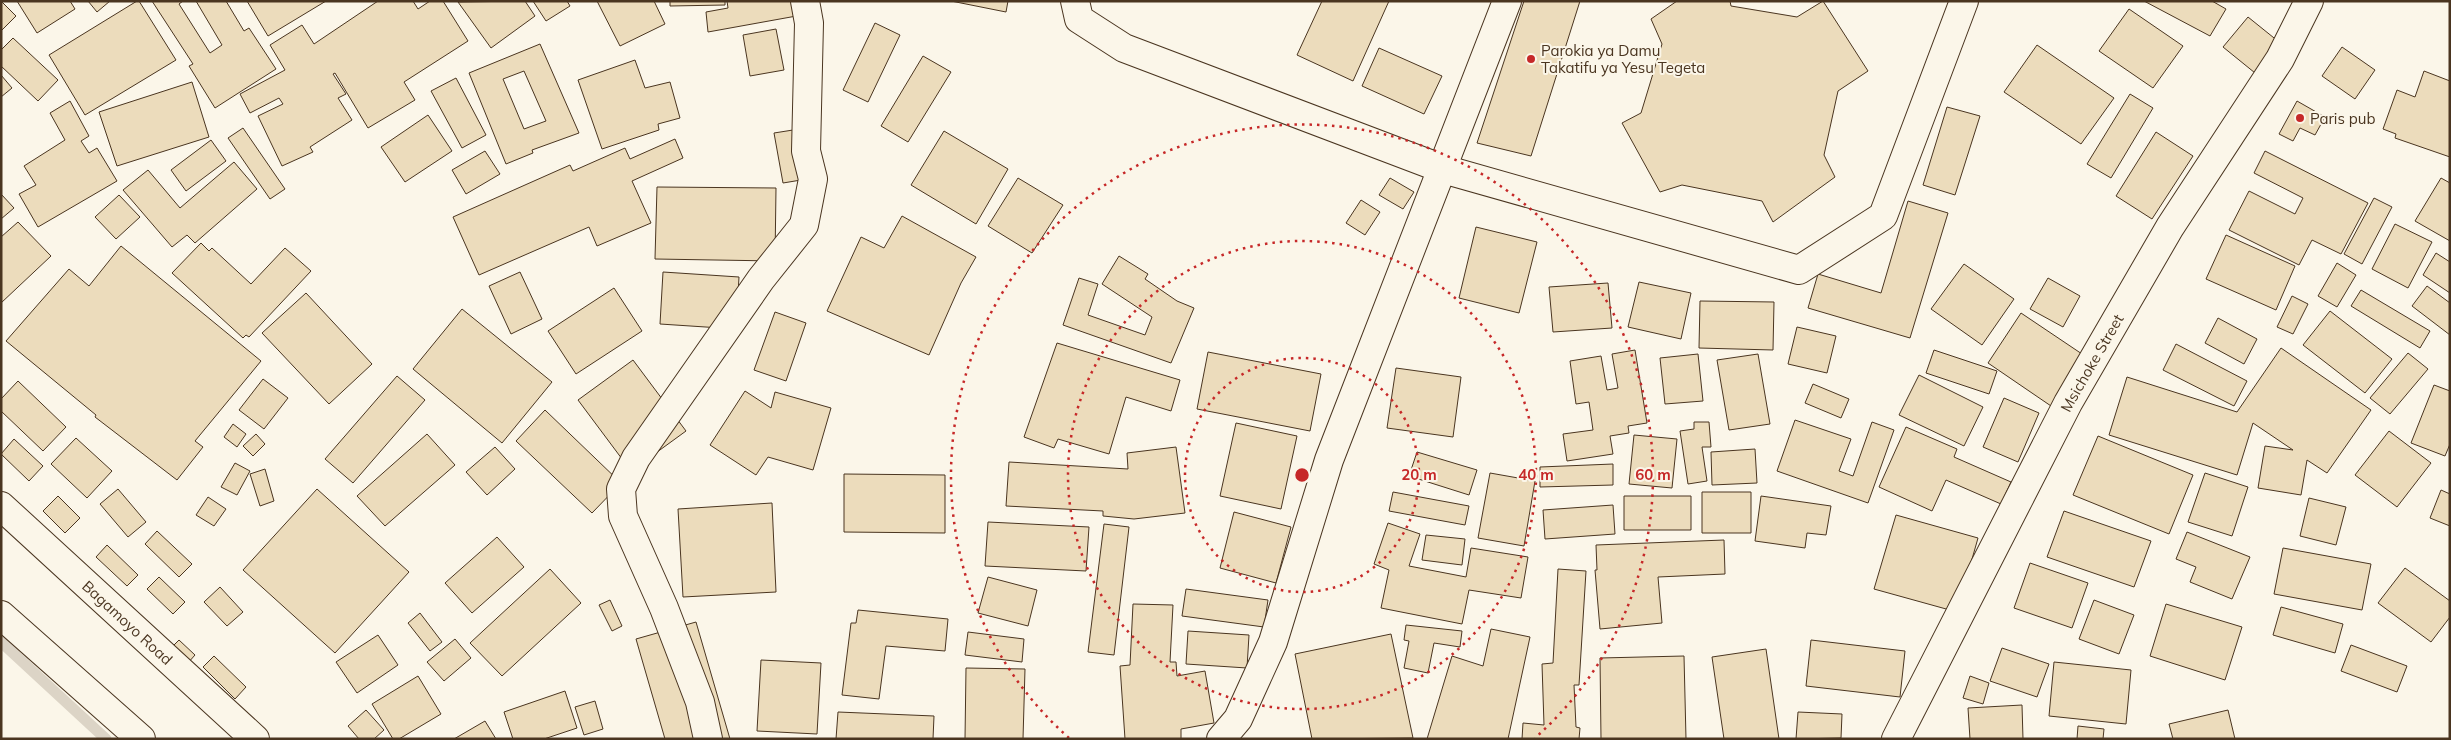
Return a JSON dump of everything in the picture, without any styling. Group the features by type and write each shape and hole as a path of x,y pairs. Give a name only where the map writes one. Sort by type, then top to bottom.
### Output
{"main road":[{"path":"708,739 700,702 664,608 623,516 621,489 636,458 761,279 804,225 812,179 806,151 809,23 805,1"},
{"path":"1075,1 1078,19 1124,48 1443,169 1798,270 1883,216 1964,1"},
{"path":"1222,739 1238,719 1273,642 1329,460 1507,1"},
{"name":"Msichoke Street","path":"1896,739 2068,403 2170,227 2280,59 2309,1"},
{"name":"Bagamoyo Road","path":"1,506 255,739"},
{"path":"1,615 141,739"}],"building":[{"path":"1,1 16,16 1,31"},
{"path":"17,1 70,1 75,9 37,33"},
{"path":"88,1 110,1 97,12"},
{"path":"139,1 176,60 85,115 49,55"},
{"path":"152,1 183,1 179,4 210,53 222,45 196,1 226,1 244,31 249,28 276,69 215,108 189,66 193,64"},
{"path":"247,1 326,1 268,36"},
{"path":"378,1 413,1 418,9 430,1 443,1 468,41 404,82 415,100 368,128 335,73 333,74 346,94 338,98 352,120 310,147 313,152 282,166 258,116 283,104 279,98 250,113 240,94 285,70 270,45 302,25 314,44"},
{"path":"525,1 535,16 491,48 458,2"},
{"path":"533,1 567,1 570,6 546,21"},
{"path":"597,1 654,1 665,24 620,46"},
{"path":"670,1 725,1 725,5 670,6"},
{"path":"727,1 800,1 802,15 708,32 706,12 728,8"},
{"path":"951,1 1008,1 1006,12"},
{"path":"1322,1 1389,1 1353,81 1297,55"},
{"path":"1524,1 1580,1 1531,156 1477,143"},
{"path":"1677,1 1730,1 1731,6 1797,17 1823,1 1868,71 1838,91 1824,155 1835,177 1773,222 1762,201 1682,185 1660,192 1622,123 1641,113 1662,44 1651,19"},
{"path":"2144,1 2212,1 2226,9 2210,36"},
{"path":"2129,9 2183,46 2153,88 2099,51"},
{"path":"2248,17 2284,46 2260,77 2223,47"},
{"path":"875,23 900,35 868,102 843,90"},
{"path":"776,29 784,70 750,76 743,35"},
{"path":"13,38 58,80 38,101 1,66 1,50"},
{"path":"540,44 579,133 532,150 533,153 506,164 469,73","holes":["524,71 546,121 524,129 503,79"]},
{"path":"2037,45 2114,98 2081,144 2004,92"},
{"path":"2342,47 2375,70 2355,99 2322,76"},
{"path":"1379,48 1442,76 1424,114 1362,86"},
{"path":"923,56 951,72 908,142 881,126"},
{"path":"635,60 645,88 670,82 680,118 658,124 659,130 602,149 578,80"},
{"path":"2424,71 2450,81 2450,157 2395,138 2396,134 2383,129 2397,90 2415,97"},
{"path":"1,75 12,88 1,97"},
{"path":"456,78 486,135 462,148 431,91"},
{"path":"192,82 209,137 117,166 99,112"},
{"path":"2130,94 2153,108 2111,178 2087,164"},
{"path":"70,101 89,136 81,141 89,153 97,148 117,181 38,227 19,194 36,185 24,166 65,140 50,113"},
{"path":"2297,101 2325,117 2315,135 2300,128 2293,141 2279,134"},
{"path":"1947,107 1980,116 1955,195 1923,185"},
{"path":"428,115 452,151 405,182 381,147"},
{"path":"243,128 285,189 270,199 228,138"},
{"path":"793,130 801,180 783,183 774,133"},
{"path":"944,131 1008,169 976,224 911,185"},
{"path":"2156,132 2193,156 2152,219 2116,196"},
{"path":"675,139 683,158 632,181 651,223 597,246 589,227 479,275 453,217 570,165 573,171 625,148 630,159"},
{"path":"211,140 226,161 186,191 171,170"},
{"path":"485,151 500,174 466,194 452,170"},
{"path":"2265,151 2368,203 2341,254 2312,240 2299,265 2229,230 2249,191 2295,214 2303,198 2254,173"},
{"path":"234,162 257,189 195,243 187,235 172,247 123,190 148,170 180,208"},
{"path":"1018,178 1063,205 1032,253 988,226"},
{"path":"1390,178 1414,192 1403,209 1379,195"},
{"path":"2441,178 2450,183 2450,241 2415,221"},
{"path":"657,187 776,188 775,261 655,259"},
{"path":"1,194 14,208 1,219"},
{"path":"119,195 140,217 116,239 95,217"},
{"path":"2374,198 2392,207 2362,264 2344,254"},
{"path":"1361,200 1380,212 1365,235 1346,223"},
{"path":"1908,201 1948,213 1910,338 1808,308 1818,274 1881,293"},
{"path":"902,216 976,257 961,283 929,355 827,311 861,237 884,248"},
{"path":"18,222 51,256 1,303 1,237"},
{"path":"2395,224 2432,242 2408,288 2372,269"},
{"path":"1476,227 1537,242 1519,313 1459,298"},
{"path":"2226,235 2295,266 2276,310 2206,279"},
{"path":"201,243 209,251 212,248 251,284 285,248 311,271 249,337 246,335 243,338 172,273"},
{"path":"121,246 261,361 195,441 203,447 177,480 95,417 96,415 6,341 69,269 89,286"},
{"path":"2436,253 2450,262 2450,293 2423,275"},
{"path":"1119,256 1148,274 1145,279 1177,301 1194,308 1171,363 1063,325 1079,278 1098,284 1088,315 1145,335 1152,317 1102,284"},
{"path":"2337,263 2356,275 2337,307 2318,296"},
{"path":"1964,264 2014,299 1982,345 1931,309"},
{"path":"520,272 542,319 511,334 489,286"},
{"path":"663,272 739,277 736,329 660,324"},
{"path":"2048,278 2080,296 2063,327 2030,309"},
{"path":"1639,282 1691,293 1681,339 1628,327"},
{"path":"1608,283 1612,328 1553,332 1549,287"},
{"path":"2427,286 2450,303 2450,335 2412,306"},
{"path":"614,288 642,331 576,374 548,331"},
{"path":"2361,290 2430,331 2420,348 2351,306"},
{"path":"306,293 372,364 329,404 262,333"},
{"path":"2292,296 2308,304 2293,334 2277,327"},
{"path":"1700,301 1774,302 1773,350 1699,348"},
{"path":"462,309 552,382 502,443 413,369"},
{"path":"2330,311 2392,359 2365,393 2303,345"},
{"path":"775,312 806,323 786,381 754,370"},
{"path":"2021,313 2085,356 2051,406 1988,363"},
{"path":"2218,318 2257,339 2244,364 2205,343"},
{"path":"1797,327 1836,336 1827,373 1788,364"},
{"path":"1057,343 1180,380 1171,411 1126,397 1109,454 1058,439 1054,448 1024,437"},
{"path":"2176,344 2247,381 2234,406 2163,370"},
{"path":"2281,348 2371,410 2327,473 2307,460 2301,495 2258,488 2265,446 2293,450 2253,423 2237,475 2109,435 2127,377 2237,412"},
{"path":"1635,350 1647,423 1628,426 1629,433 1610,436 1613,454 1567,461 1563,434 1593,430 1589,402 1576,404 1570,361 1601,356 1607,390 1618,388 1612,354"},
{"path":"1934,350 1997,371 1989,394 1926,373"},
{"path":"1208,352 1321,374 1310,431 1197,409"},
{"path":"2408,353 2428,369 2390,414 2370,398"},
{"path":"1698,354 1703,401 1665,404 1660,358"},
{"path":"1758,354 1770,424 1729,430 1717,360"},
{"path":"633,360 686,431 631,471 578,400"},
{"path":"1396,368 1461,377 1453,437 1387,428"},
{"path":"1919,375 1983,407 1964,446 1899,415"},
{"path":"397,376 425,400 353,483 325,459"},
{"path":"263,379 288,398 264,429 239,410"},
{"path":"18,381 66,427 43,451 1,411 1,399"},
{"path":"1813,384 1849,399 1841,418 1805,403"},
{"path":"2434,385 2450,391 2450,444 2445,456 2411,443"},
{"path":"745,391 771,408 775,392 831,408 813,470 768,457 756,475 710,445"},
{"path":"2004,398 2039,413 2018,462 1983,447"},
{"path":"545,410 621,483 592,513 516,441"},
{"path":"1795,420 1851,439 1839,471 1853,476 1872,422 1894,430 1868,503 1777,471"},
{"path":"1694,422 1709,422 1711,447 1702,447 1707,481 1688,484 1680,431 1694,429"},
{"path":"1236,423 1297,436 1281,509 1220,496"},
{"path":"233,424 246,434 237,447 224,437"},
{"path":"1906,427 1957,449 1954,457 2011,482 2001,504 1946,480 1932,511 1879,487"},
{"path":"2389,431 2431,463 2397,507 2355,475"},
{"path":"256,434 265,444 253,456 243,446"},
{"path":"427,434 455,465 385,526 357,496"},
{"path":"1634,435 1677,439 1672,488 1629,484"},
{"path":"2098,436 2193,475 2169,534 2073,495"},
{"path":"76,438 112,471 87,498 51,464"},
{"path":"14,439 43,466 29,481 1,454"},
{"path":"495,447 515,469 487,495 466,472"},
{"path":"1176,447 1185,513 1134,519 1103,516 1103,511 1006,506 1009,462 1128,469 1127,453"},
{"path":"1755,449 1757,483 1712,485 1711,452"},
{"path":"1417,452 1477,470 1469,495 1409,476"},
{"path":"235,463 250,471 237,495 221,487"},
{"path":"1613,464 1613,485 1540,487 1540,467"},
{"path":"265,469 274,501 260,506 250,474"},
{"path":"1490,473 1535,481 1524,546 1478,538"},
{"path":"2205,473 2248,487 2232,536 2188,522"},
{"path":"844,474 945,475 945,533 844,532"},
{"path":"118,489 146,522 128,537 100,504"},
{"path":"317,489 409,572 335,653 243,570"},
{"path":"2441,490 2450,494 2450,526 2430,518"},
{"path":"1393,492 1469,506 1465,525 1389,511"},
{"path":"1702,492 1751,492 1751,533 1702,533"},
{"path":"58,496 80,518 65,533 43,511"},
{"path":"1624,496 1691,496 1691,530 1624,530"},
{"path":"1761,496 1831,506 1826,535 1807,533 1805,548 1755,541"},
{"path":"208,497 226,509 214,526 196,515"},
{"path":"2309,498 2346,507 2336,545 2300,536"},
{"path":"772,503 776,592 683,597 678,509"},
{"path":"1613,505 1615,534 1545,539 1543,510"},
{"path":"2064,511 2151,541 2134,587 2047,557"},
{"path":"1234,512 1291,527 1276,583 1220,568"},
{"path":"1896,515 1978,538 1957,612 1874,589"},
{"path":"988,522 1089,527 1086,571 985,566"},
{"path":"1388,523 1420,534 1409,566 1466,577 1471,548 1528,557 1521,598 1469,590 1462,624 1381,608 1389,570 1374,564"},
{"path":"1104,524 1129,527 1114,655 1088,652"},
{"path":"157,531 192,564 179,577 145,544"},
{"path":"2187,532 2250,557 2232,599 2190,582 2196,567 2176,559"},
{"path":"1426,535 1465,539 1462,565 1422,560"},
{"path":"497,537 524,567 472,613 445,583"},
{"path":"1724,540 1725,574 1658,577 1662,623 1600,629 1595,570 1597,570 1596,545"},
{"path":"107,545 138,575 127,586 96,557"},
{"path":"2283,548 2371,564 2362,610 2274,594"},
{"path":"2030,563 2088,583 2072,628 2014,608"},
{"path":"2405,568 2450,601 2450,617 2431,642 2378,603"},
{"path":"550,569 581,603 502,676 470,643"},
{"path":"1558,569 1586,571 1579,685 1574,685 1576,727 1580,728 1579,739 1522,739 1523,723 1544,725 1542,664 1553,663"},
{"path":"159,577 185,602 173,614 147,589"},
{"path":"988,577 1037,590 1028,626 978,613"},
{"path":"220,587 243,612 227,626 204,602"},
{"path":"1186,589 1268,600 1264,627 1182,616"},
{"path":"610,600 622,626 612,631 599,605"},
{"path":"2094,600 2134,615 2119,654 2079,639"},
{"path":"1133,604 1173,605 1170,662 1176,662 1177,676 1205,671 1214,723 1181,729 1181,739 1125,739 1120,666 1130,665"},
{"path":"2166,604 2242,627 2225,680 2150,656"},
{"path":"2281,607 2343,624 2335,653 2273,635"},
{"path":"858,610 948,619 945,651 886,646 879,699 842,695 851,623 856,623"},
{"path":"420,613 442,642 430,651 408,623"},
{"path":"696,622 730,739 665,739 636,639"},
{"path":"1406,625 1462,631 1460,647 1434,643 1428,673 1404,668 1409,641 1404,640"},
{"path":"1491,629 1530,637 1508,739 1427,739 1452,656 1483,666"},
{"path":"1188,631 1249,635 1247,668 1186,664"},
{"path":"968,632 1024,639 1022,662 965,655"},
{"path":"1391,634 1413,738 1312,739 1295,654"},
{"path":"378,635 398,665 357,693 336,662"},
{"path":"455,639 471,658 444,681 427,662"},
{"path":"179,640 195,655 187,664 171,648"},
{"path":"1811,640 1905,651 1900,697 1806,686"},
{"path":"2351,645 2407,666 2397,692 2341,671"},
{"path":"2002,648 2049,664 2037,697 1990,681"},
{"path":"1766,649 1779,739 1724,739 1712,657"},
{"path":"214,656 246,687 235,699 203,667"},
{"path":"1684,656 1686,739 1601,739 1600,658"},
{"path":"761,660 821,663 817,734 757,731"},
{"path":"2054,662 2131,670 2126,724 2049,716"},
{"path":"966,668 1025,669 1023,739 965,739"},
{"path":"418,676 441,714 399,739 393,739 372,704"},
{"path":"1970,676 1989,683 1983,704 1963,698"},
{"path":"565,691 577,728 544,739 513,739 504,712"},
{"path":"595,701 603,729 584,735 575,707"},
{"path":"2022,705 2023,739 1970,739 1968,708"},
{"path":"366,710 384,730 374,739 359,739 348,726"},
{"path":"2228,710 2235,739 2173,739 2169,724"},
{"path":"838,712 934,716 933,739 836,739"},
{"path":"1798,712 1842,714 1841,738 1796,739"},
{"path":"485,721 496,739 454,739"},
{"path":"2078,726 2104,729 2103,739 2077,739"}],"waterway":[{"path":"1,642 106,739"}],"place":[{"name":"Parokia ya Damu Takatifu ya Yesu Tegeta","path":"1531,59"},
{"name":"Paris pub","path":"2300,118"}]}
